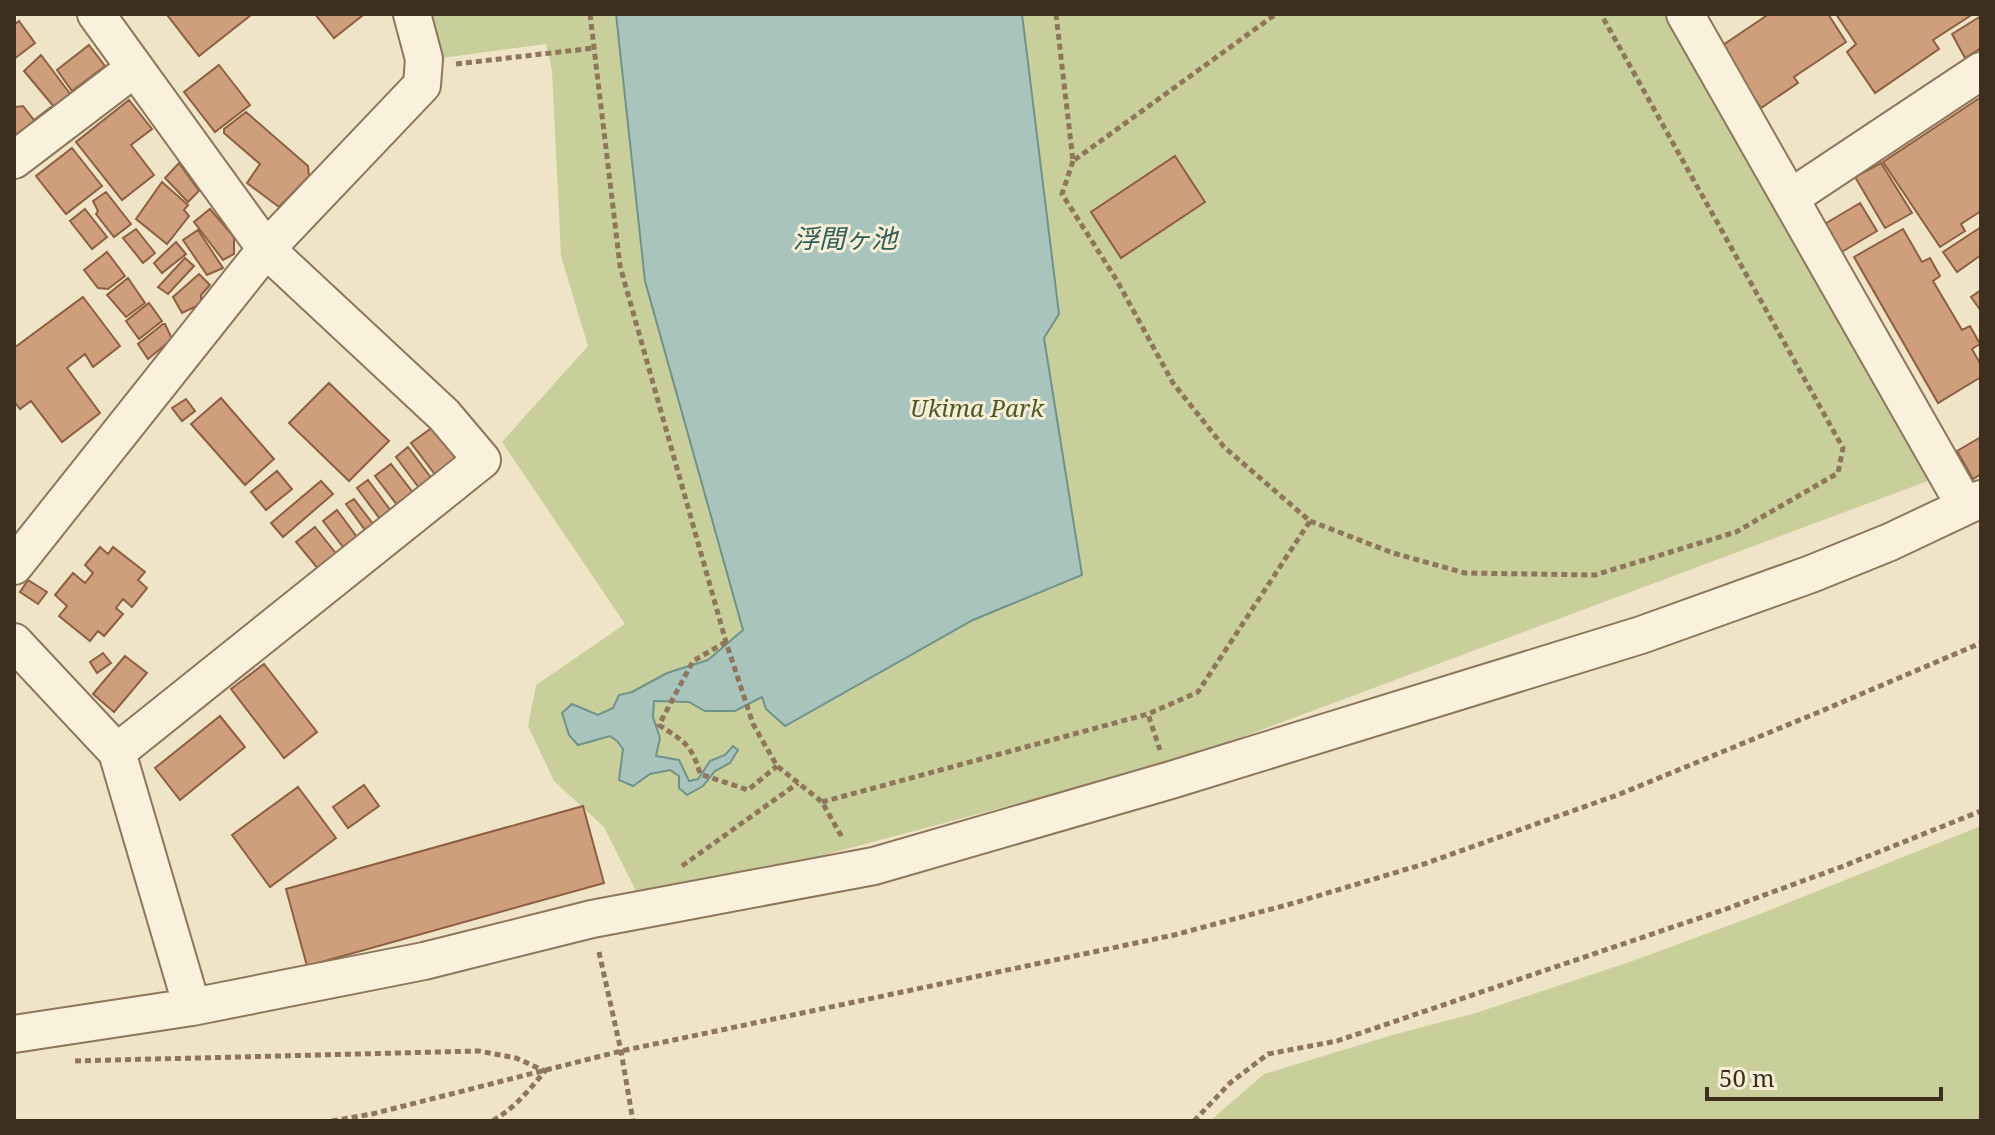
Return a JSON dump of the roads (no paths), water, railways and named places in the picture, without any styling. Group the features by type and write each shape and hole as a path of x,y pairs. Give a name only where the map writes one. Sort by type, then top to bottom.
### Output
{"street":[{"path":"96,14 266,249 444,415 482,460 117,752"},
{"path":"14,566 266,249 422,85 424,59 412,14"},
{"path":"14,1034 192,1007 424,961 592,919 874,866 1171,780 1641,635 1824,569 1890,542 1973,502 1790,198 1685,14"},
{"path":"14,160 135,68"},
{"path":"1790,198 1981,71"},
{"path":"14,642 117,752 192,1007"}],"water":[{"name":"浮間ヶ池","path":"616,14 1022,14 1059,314 1044,338 1082,575 973,620 785,726 766,709 762,697 735,711 705,711 689,702 654,701 653,717 660,738 656,756 679,760 689,781 698,779 710,761 725,755 733,746 738,750 730,763 715,771 703,786 687,795 679,788 679,776 670,770 650,774 633,786 619,780 623,749 617,741 610,736 578,745 569,735 562,713 572,704 598,715 613,708 619,695 632,692 667,673 708,660 743,630 645,281"}],"park label":[{"name":"Ukima Park","path":"977,407"}]}
